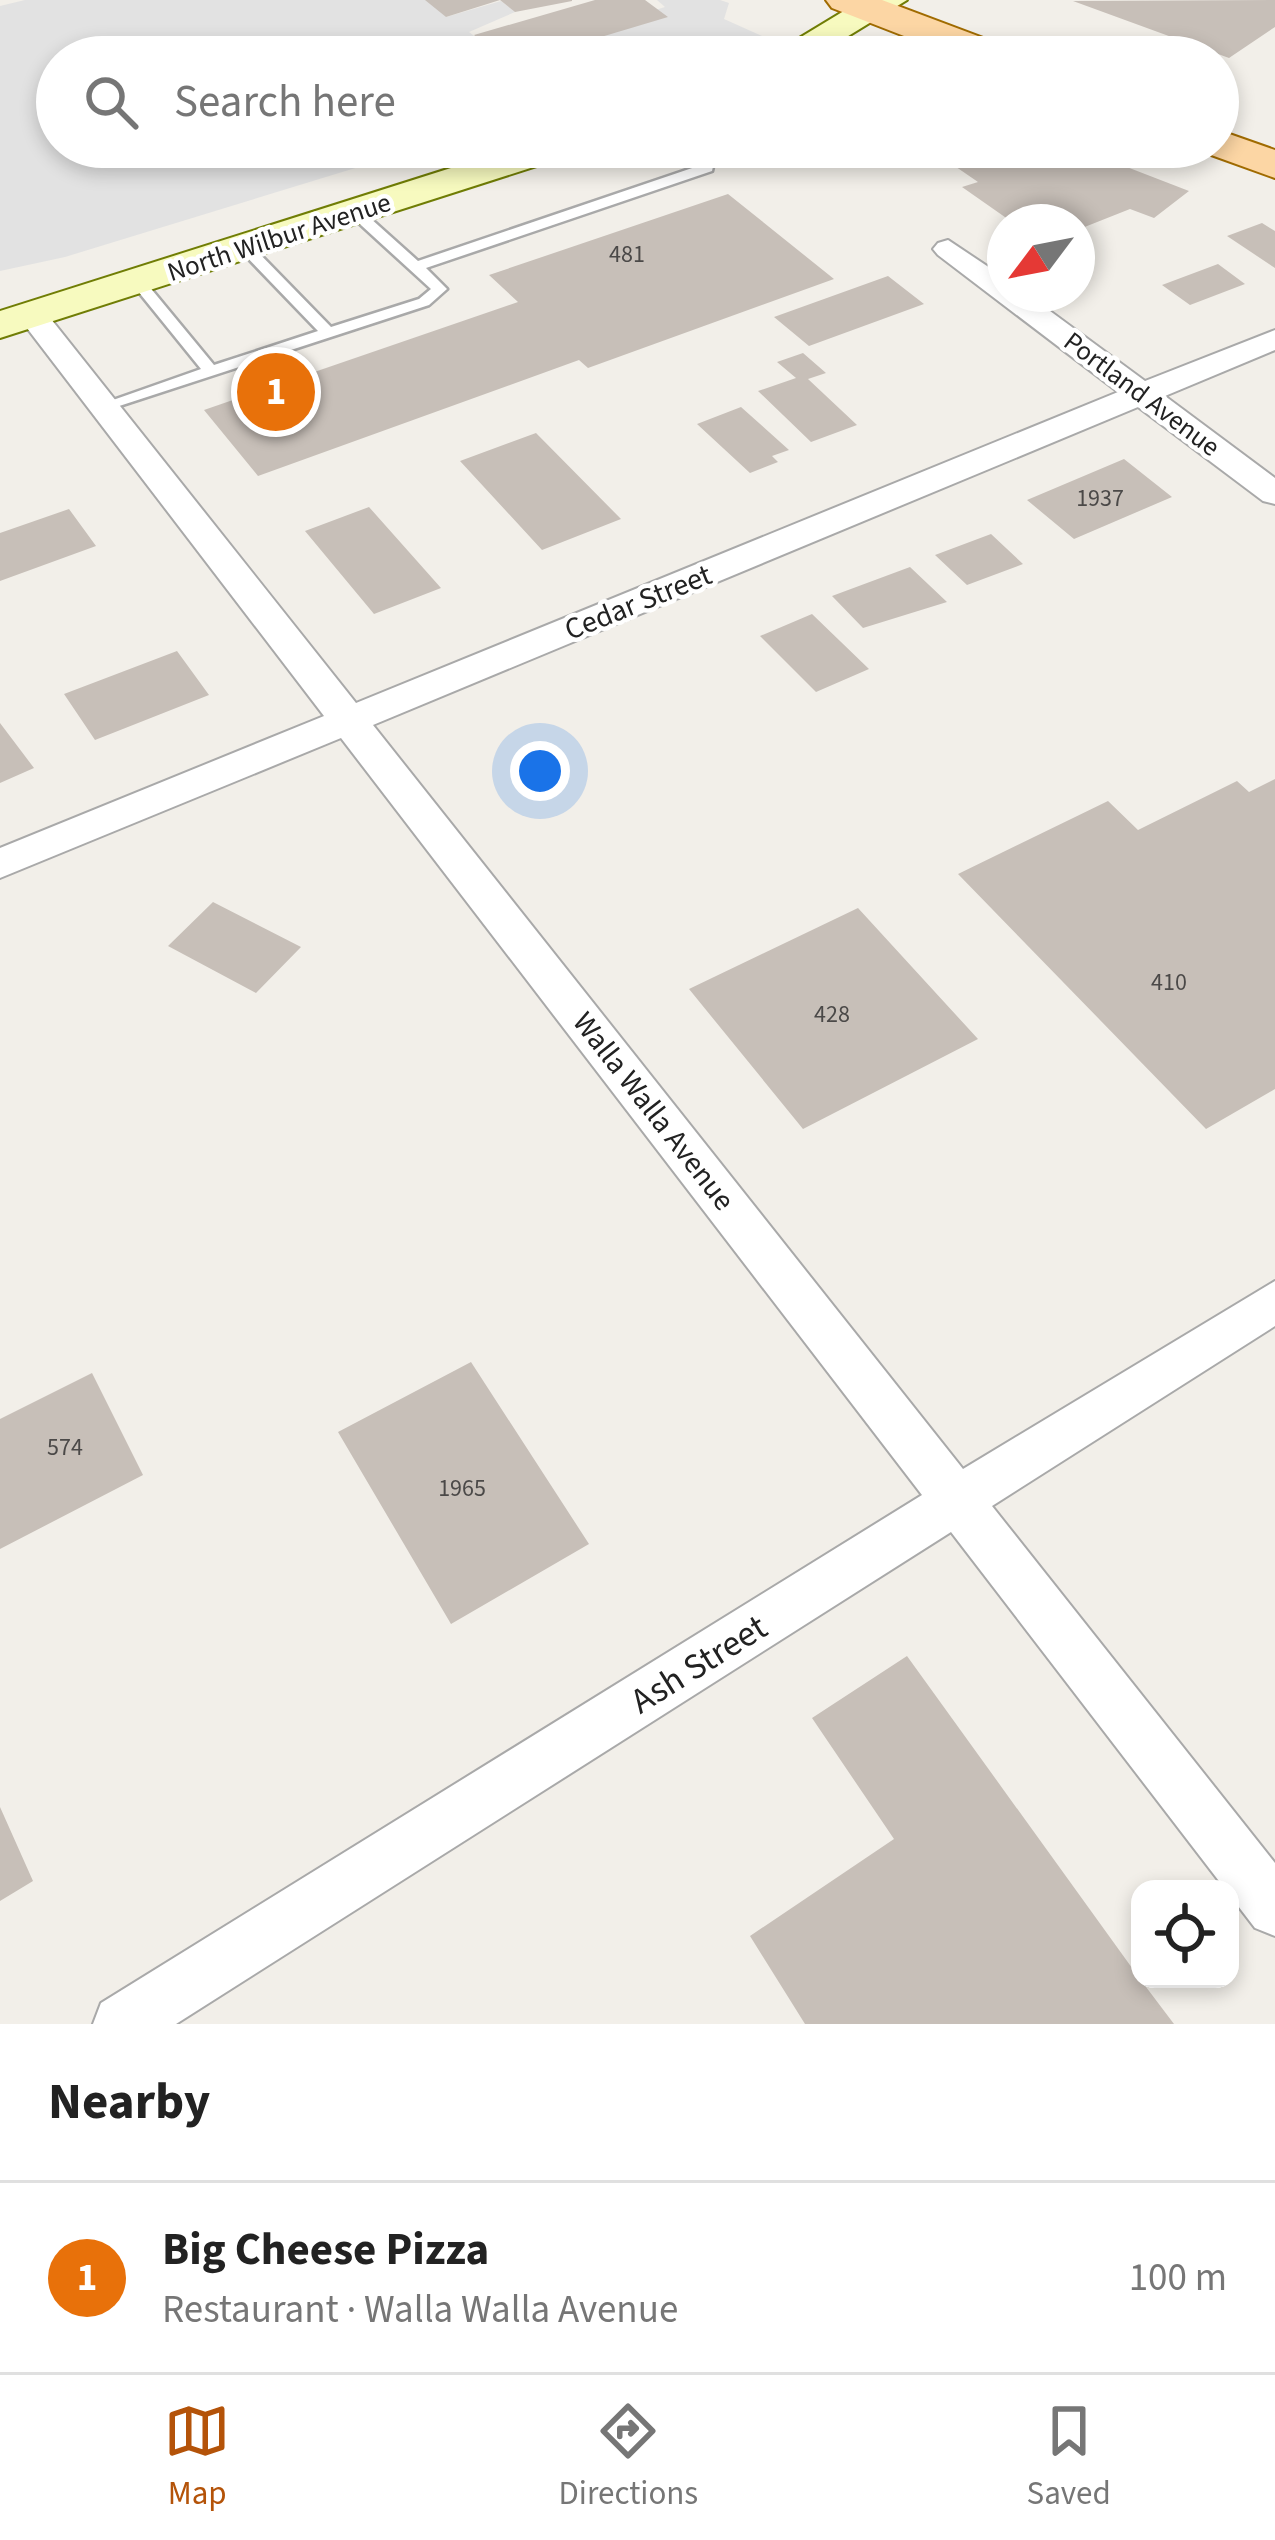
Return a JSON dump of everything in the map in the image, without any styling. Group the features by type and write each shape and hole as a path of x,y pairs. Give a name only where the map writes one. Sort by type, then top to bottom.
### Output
{"main road":[{"path":"819,36 869,3 946,36"},
{"path":"1239,151 1275,165"},
{"name":"North Wilbur Avenue","path":"16,320 492,168"}],"street":[{"name":"Portland Avenue","path":"948,249 987,279"},
{"name":"Portland Avenue","path":"1032,312 1275,494"},
{"name":"Walla Walla Avenue","path":"16,320 104,406 1275,1908"},
{"name":"Cedar Street","path":"0,864 1275,340"},
{"name":"Ash Street","path":"122,2024 1275,1301"}],"lane":[{"path":"415,267 707,168"},
{"path":"104,406 424,302 440,289 356,212"},
{"path":"245,248 328,333"},
{"path":"138,282 210,371"}],"shaded area":[{"path":"25,0 430,0 446,17 501,1 515,12 469,32 474,36 36,36 36,168 355,168 65,257 0,271 0,6"},
{"path":"657,0 720,0 729,3 724,19 762,36 573,36 665,7"}],"building":[{"path":"425,0 500,0 446,17"},
{"path":"500,0 572,0 572,1 515,12"},
{"path":"595,0 645,0 668,17 604,36 474,35"},
{"path":"1275,0 1275,27 1239,51 1239,36 1169,36 1073,1"},
{"path":"958,168 1129,168 1189,191 1154,218 1130,209 1095,223 1095,204 987,204 962,187 978,182"},
{"path":"728,194 834,279 588,368 579,360 258,476 204,410 518,302 489,275"},
{"path":"1262,223 1275,231 1275,268 1227,236"},
{"path":"1218,264 1245,284 1190,305 1162,285"},
{"path":"888,276 924,304 809,346 774,317"},
{"path":"803,353 826,373 808,379 857,425 811,442 758,391 796,378 777,362"},
{"path":"741,407 789,450 772,456 778,462 750,473 697,424"},
{"path":"536,433 621,519 542,550 460,461"},
{"path":"1124,459 1172,497 1074,539 1027,500"},
{"path":"369,507 441,588 374,614 305,531"},
{"path":"69,509 96,546 0,581 0,533"},
{"path":"991,534 1023,564 967,585 935,555"},
{"path":"910,567 947,602 863,628 832,596"},
{"path":"812,614 869,669 816,692 760,636"},
{"path":"177,651 209,695 95,740 64,694"},
{"path":"0,723 34,768 0,783"},
{"path":"1275,779 1275,1089 1206,1129 958,874 1108,801 1138,830 1237,781 1249,792"},
{"path":"213,902 301,947 256,993 168,946"},
{"path":"858,908 978,1039 803,1129 689,989"},
{"path":"471,1362 589,1544 451,1624 338,1432"},
{"path":"92,1373 143,1475 0,1549 0,1419"},
{"path":"907,1656 1131,1967 1131,1988 1147,1988 1174,2024 805,2024 750,1936 894,1839 812,1718"},
{"path":"0,1807 33,1881 0,1901"}],"place":[{"name":"Big Cheese Pizza","path":"276,392"}]}
